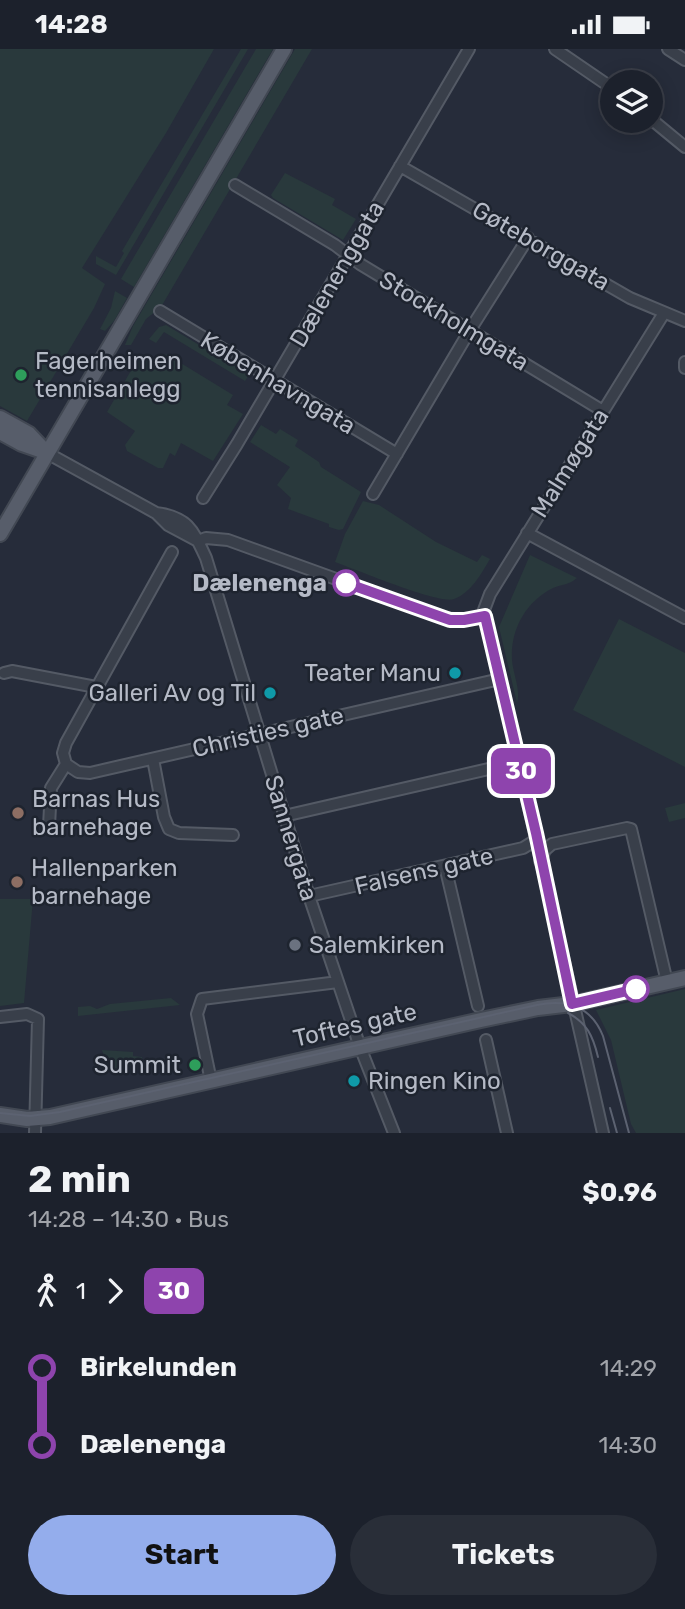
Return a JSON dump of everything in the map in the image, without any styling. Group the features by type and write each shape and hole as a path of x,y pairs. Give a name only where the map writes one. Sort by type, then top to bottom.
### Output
{"main road":[{"path":"0,534 284,49"},
{"path":"0,418 29,434 47,453"},
{"path":"0,432 47,453"},
{"name":"Toftes gate","path":"0,1115 35,1126 211,1081 360,1047 685,978"}],"street":[{"name":"Dælenenggata","path":"203,498 469,49"},
{"path":"555,49 600,80"},
{"path":"668,49 685,60"},
{"path":"663,129 685,147"},
{"name":"Gøteborggata","path":"400,166 630,298 685,321"},
{"name":"Stockholmgata","path":"235,185 603,411"},
{"path":"373,494 528,238"},
{"name":"Københavngata","path":"160,311 397,454"},
{"name":"Malmøgata","path":"485,616 487,599 664,313"},
{"path":"685,362 685,368"},
{"name":"Sannergata","path":"47,453 156,513 181,519 188,524 198,541 209,565 309,896 360,1047 394,1133"},
{"path":"527,533 685,618"},
{"path":"198,541 206,538 228,540 444,618 464,620 485,616 603,1133"},
{"path":"49,826 51,788 66,764 63,749 172,551"},
{"path":"4,673 12,671 96,687"},
{"name":"Christies gate","path":"66,764 83,773 500,679"},
{"path":"153,759 164,817 169,829 179,833 233,835"},
{"path":"284,816 519,762"},
{"path":"540,861 545,850 552,844 631,829 667,982"},
{"name":"Falsens gate","path":"309,896 523,848 536,840"},
{"path":"445,866 478,1006"},
{"path":"211,1081 197,1014 202,999 338,982"},
{"path":"0,1017 27,1014 38,1019 35,1126"},
{"path":"486,1040 507,1133"}],"shaded area":[{"path":"0,49 214,49 166,133 82,268 105,284 94,308 27,421 0,406"},
{"path":"241,49 248,49 116,275 96,264 96,256 116,267 124,253 122,251"},
{"path":"256,49 273,49 134,287 121,279"},
{"path":"295,49 312,49 161,307 146,319 131,345 125,345 133,326"},
{"path":"285,173 335,199 332,205 356,219 343,240 273,198 271,195"},
{"path":"115,291 127,298 105,331 100,329 111,308"},
{"path":"166,325 249,375 245,381 164,332 156,343 149,339 159,327"},
{"path":"166,354 233,395 227,405 243,414 213,461 181,443 175,456 170,453 163,468 158,468 127,451 125,445 135,431 107,412 140,355 159,366"},
{"path":"261,425 276,434 280,429 298,440 295,446 319,462 321,467 361,492 343,529 329,527 329,524 288,509 291,498 277,485 290,467 250,442"},
{"path":"363,501 379,505 436,542 477,562 482,555 490,559 466,592 454,599 415,592 335,562 345,534"},
{"path":"530,555 577,578 543,594 521,618 512,649 517,703 499,627"},
{"path":"619,619 685,653 685,767 573,710"},
{"path":"685,803 685,818 669,822 665,808"},
{"path":"0,899 33,899 24,1003 0,1006"},
{"path":"685,989 685,1133 636,1133 631,1124 611,1040 596,1010"},
{"path":"171,998 180,1005 78,1016 78,1007 90,1006 97,1009 110,1004"},
{"path":"102,1050 133,1052 133,1056 142,1057 143,1063 109,1071"}],"tram line":[{"path":"0,1113 30,1116 60,1112 537,1005 558,1003 584,1011 598,1026 629,1133"},
{"path":"568,1013 588,1031 598,1057"},
{"path":"610,1108 617,1133"}],"bus line":[{"name":"30","path":"346,583 450,620 485,616 536,833 537,849 572,1004 636,989"}],"place":[{"name":"Fagerheimen tennisanlegg","path":"21,375"},
{"name":"Dælenenga","path":"346,583"},
{"name":"Teater Manu","path":"455,673"},
{"name":"Galleri Av og Til","path":"270,693"},
{"name":"Barnas Hus barnehage","path":"18,813"},
{"name":"Hallenparken barnehage","path":"17,882"},
{"name":"Salemkirken","path":"295,945"},
{"name":"Summit","path":"195,1065"},
{"name":"Ringen Kino","path":"354,1081"}]}
